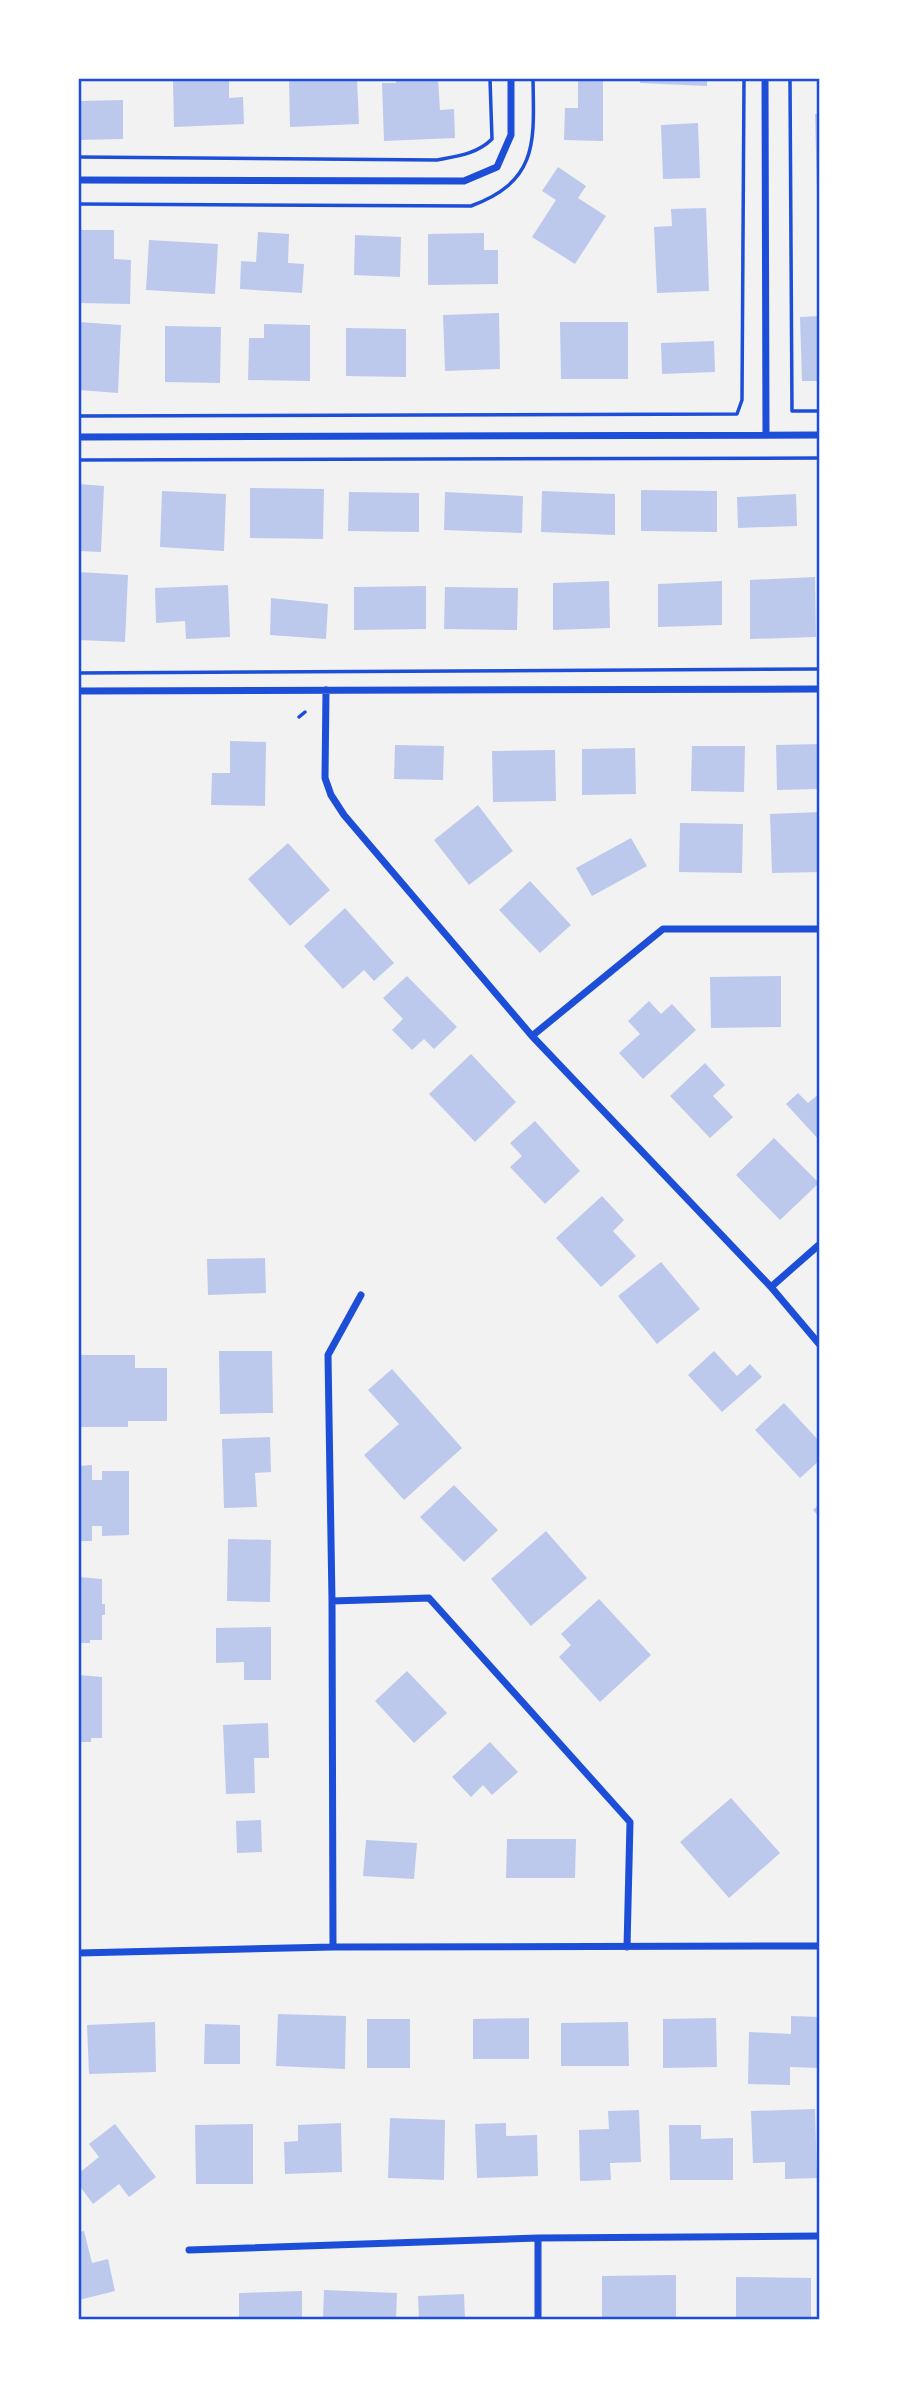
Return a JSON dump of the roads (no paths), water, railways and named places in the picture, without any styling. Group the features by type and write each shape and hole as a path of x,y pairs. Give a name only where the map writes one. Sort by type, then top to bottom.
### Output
{"street":[{"path":"79,180 464,181 497,167 511,135 511,79"},
{"path":"765,79 766,435"},
{"path":"79,437 820,435"},
{"path":"79,691 820,689"},
{"path":"326,690 325,778 344,815 532,1036 771,1287 820,1345"},
{"path":"532,1036 663,929 820,929"},
{"path":"771,1287 820,1244"},
{"path":"333,1947 328,1355 361,1295"},
{"path":"332,1601 429,1598 630,1822 626,1947"},
{"path":"79,1953 333,1947 820,1946"},
{"path":"189,2250 538,2238 820,2236"},
{"path":"538,2238 538,2319"}]}
